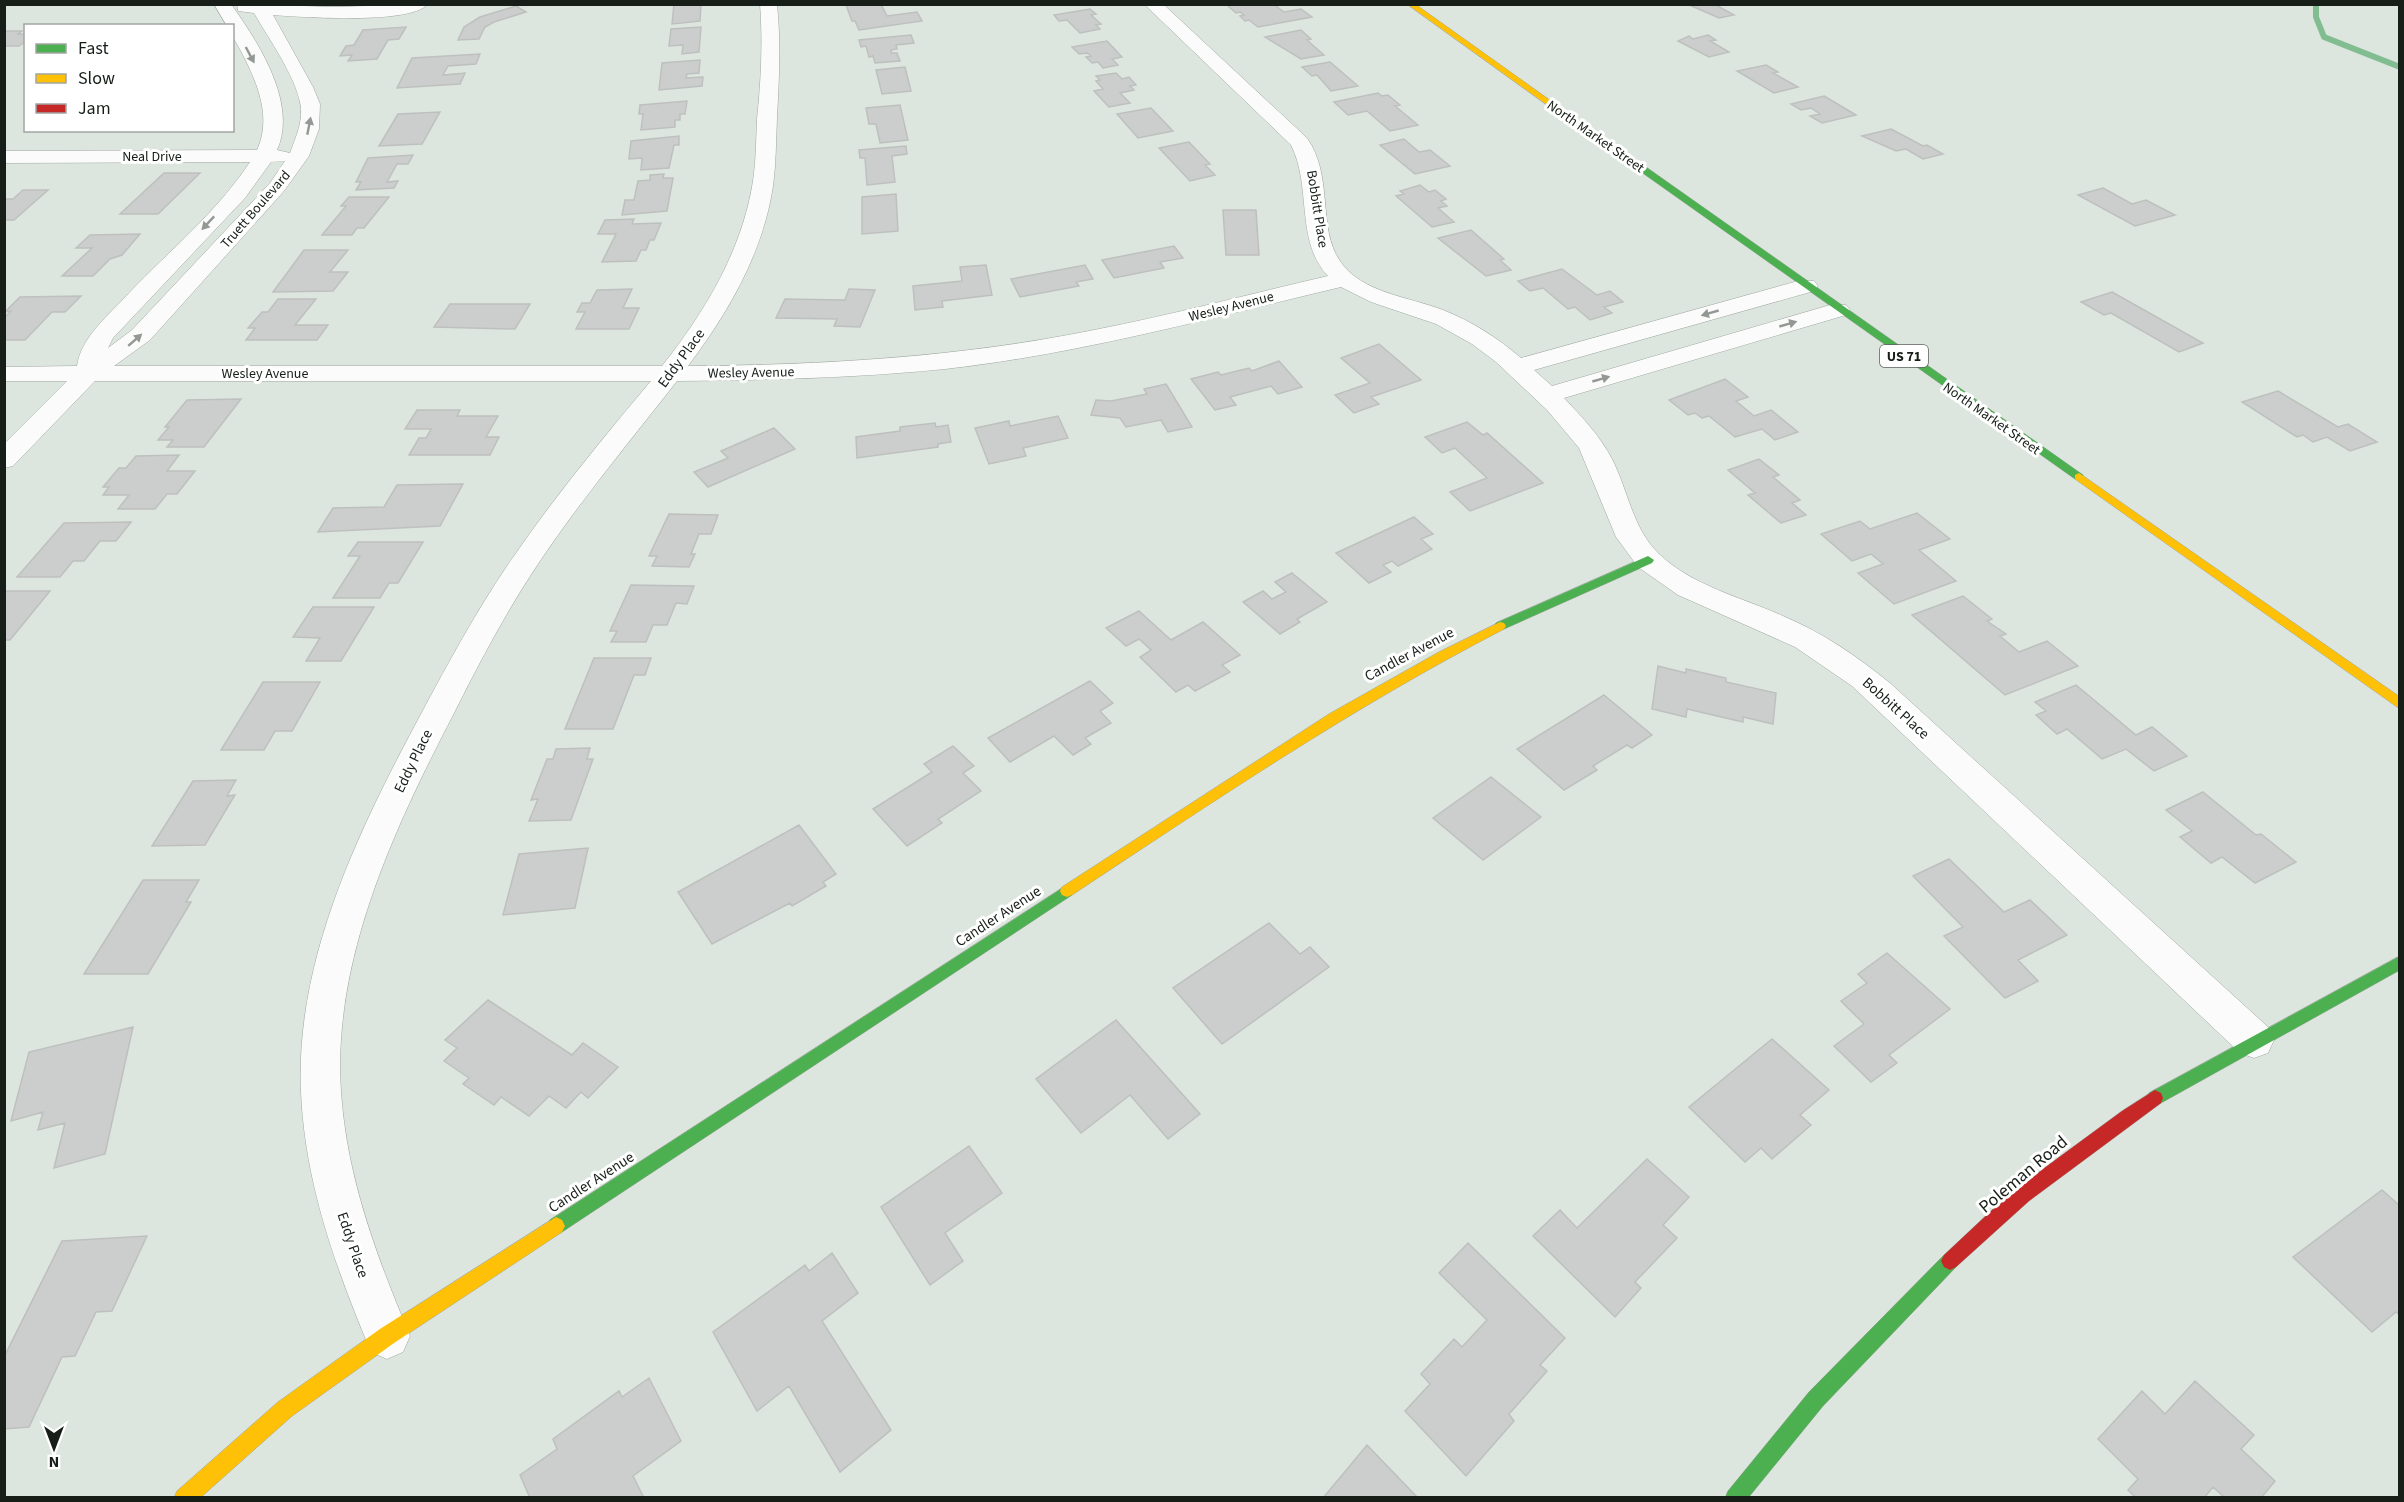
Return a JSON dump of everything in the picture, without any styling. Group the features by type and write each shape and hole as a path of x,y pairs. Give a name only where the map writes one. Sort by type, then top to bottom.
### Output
{"street":[{"path":"206,4 394,11 420,4"},
{"name":"Eddy Place","path":"387,1336 343,1225 326,1145 322,1067 326,1014 334,966 368,859 401,784 491,614 578,486 672,372 703,330 731,281 750,236 762,194 770,82 768,4"},
{"name":"Bobbitt Place","path":"1152,4 1300,142 1311,161 1323,248 1328,261 1345,279 1376,295 1433,314 1462,328 1505,357 1583,436 1596,454 1610,483 1621,520 1632,542 1648,560 1674,581 1690,590 1793,633 1854,671 2006,808 2254,1040"},
{"name":"North Market Street","path":"1410,4 1838,310 2400,704"},
{"name":"Truett Boulevard","path":"222,5 233,24"},
{"name":"Truett Boulevard","path":"4,460 88,374 141,336 277,187 299,156 309,129 310,104 304,87 259,7"},
{"name":"Truett Boulevard","path":"88,374 90,358 103,335 236,193 264,156 274,128 271,101 262,76 234,26"},
{"name":"Neal Drive","path":"4,157 299,156"},
{"name":"Wesley Avenue","path":"4,375 791,372 873,367 1005,353 1103,336 1345,279"},
{"path":"1516,367 1806,286"},
{"path":"1545,396 1838,310"},
{"name":"Candler Avenue","path":"387,1336 1368,695 1432,659 1648,560"},
{"name":"Poleman Road","path":"1736,1497 1816,1399 1968,1243 2082,1148 2159,1095 2254,1040 2400,962"},
{"path":"184,1497 285,1409 387,1336"}],"building":[{"path":"674,4 701,4 700,21 672,24"},
{"path":"881,4 887,16 917,12 922,21 859,30 855,21 852,21 846,5"},
{"path":"1285,4 1276,6 1284,12 1301,9 1312,17 1258,27 1249,20 1245,21 1240,16 1244,15 1240,12 1236,13 1228,6"},
{"path":"1687,4 1714,4 1734,15 1719,18"},
{"path":"516,6 526,12 485,27 479,39 458,40 464,27 480,17"},
{"path":"1090,9 1096,14 1091,15 1101,24 1096,25 1100,29 1080,33 1067,20 1059,21 1054,15"},
{"path":"406,27 399,39 388,40 377,59 348,61 352,55 340,56 346,46 354,45 363,30"},
{"path":"701,27 699,52 682,54 683,45 669,46 671,29"},
{"path":"1301,30 1311,39 1307,40 1324,55 1301,59 1265,37"},
{"path":"4,31 22,31 18,34 24,34 24,42 19,46 4,46"},
{"path":"911,35 914,43 896,45 897,49 891,50 891,53 897,53 900,61 875,63 873,56 869,57 866,46 861,47 859,40"},
{"path":"1708,35 1716,40 1710,41 1729,52 1709,57 1678,41 1689,36 1693,39"},
{"path":"1107,41 1122,57 1112,59 1118,65 1103,68 1098,62 1092,63 1086,57 1091,56 1087,53 1079,54 1072,47"},
{"path":"480,54 476,64 448,66 443,75 465,73 460,84 397,88 412,58"},
{"path":"700,60 699,73 687,74 686,78 703,77 702,86 659,90 662,63"},
{"path":"1330,62 1358,86 1331,91 1317,75 1312,76 1302,67"},
{"path":"1766,65 1778,72 1773,73 1798,87 1774,93 1737,71"},
{"path":"905,67 911,91 882,94 876,70"},
{"path":"1116,73 1122,79 1129,77 1136,85 1130,86 1134,90 1120,93 1130,103 1109,107 1094,91 1103,89 1096,81 1100,80 1096,76"},
{"path":"1378,93 1382,96 1388,95 1400,105 1395,106 1418,125 1390,131 1367,111 1348,115 1334,102"},
{"path":"1824,96 1856,115 1822,123 1810,116 1820,114 1811,108 1801,110 1791,104"},
{"path":"687,101 685,114 680,114 680,120 675,120 675,127 641,130 643,114 639,114 640,105"},
{"path":"900,105 908,140 880,143 876,124 869,124 866,108"},
{"path":"1151,108 1173,131 1138,138 1117,114"},
{"path":"440,112 422,144 379,146 398,114"},
{"path":"1891,129 1943,154 1923,159 1906,149 1896,151 1862,136"},
{"path":"679,136 679,145 674,145 669,168 641,170 642,158 629,159 631,141"},
{"path":"1404,139 1419,152 1430,150 1450,166 1415,174 1380,145"},
{"path":"1189,142 1210,164 1205,165 1215,175 1190,181 1159,148"},
{"path":"906,146 907,154 892,156 895,182 867,185 865,158 860,158 859,150"},
{"path":"413,155 408,164 397,164 387,182 398,181 394,188 356,190 361,182 356,182 368,158"},
{"path":"164,173 200,173 158,214 120,214"},
{"path":"664,174 663,178 673,178 667,211 622,215 625,200 634,200 638,181 650,180 650,175"},
{"path":"1420,185 1429,192 1435,190 1446,199 1441,201 1447,206 1438,208 1454,222 1432,227 1396,196 1404,194 1400,191"},
{"path":"2103,188 2132,204 2146,200 2175,215 2135,226 2078,195"},
{"path":"23,190 48,190 14,220 4,220 4,199 13,199"},
{"path":"896,194 898,231 862,234 862,197"},
{"path":"349,197 389,197 364,228 357,228 352,235 322,235 346,206 341,206"},
{"path":"1223,210 1256,210 1259,255 1226,255"},
{"path":"634,219 632,224 661,223 654,240 650,240 646,250 641,250 636,261 602,262 616,234 598,234 605,220"},
{"path":"1471,230 1504,259 1500,260 1511,270 1486,276 1438,238"},
{"path":"140,234 122,255 110,259 93,276 62,276 92,248 76,248 90,235"},
{"path":"1174,246 1183,258 1160,262 1164,268 1114,278 1102,260"},
{"path":"304,250 348,250 330,272 348,272 333,291 273,292"},
{"path":"986,265 992,295 942,301 943,307 915,310 913,286 962,281 960,267"},
{"path":"1085,265 1093,279 1076,282 1079,286 1020,297 1011,279"},
{"path":"1562,269 1597,295 1610,291 1623,302 1604,307 1612,313 1590,320 1575,307 1568,309 1543,288 1530,291 1518,281"},
{"path":"632,289 623,308 639,308 629,329 576,329 585,312 577,312 582,303 590,303 597,290"},
{"path":"849,289 875,290 860,327 834,326 837,319 776,318 785,299 845,300"},
{"path":"2112,292 2203,343 2179,352 2111,313 2104,315 2081,302"},
{"path":"81,296 65,312 52,312 25,340 4,340 4,318 11,311 5,312 20,297"},
{"path":"278,299 316,299 295,325 328,325 317,340 246,340 255,328 248,328 262,312 268,312"},
{"path":"450,304 530,304 515,329 434,327"},
{"path":"1379,344 1421,380 1371,397 1379,404 1354,413 1335,395 1370,383 1341,358"},
{"path":"1279,361 1302,387 1278,394 1271,386 1230,397 1236,405 1215,410 1191,379 1218,372 1221,375 1249,368 1252,371"},
{"path":"1725,379 1748,397 1736,401 1754,416 1771,410 1798,432 1775,440 1762,429 1735,437 1709,416 1702,418 1695,413 1688,415 1669,400"},
{"path":"1166,384 1192,427 1168,432 1161,420 1126,427 1120,418 1091,415 1096,400 1111,401 1147,394 1144,389"},
{"path":"2278,391 2338,427 2348,424 2377,442 2350,451 2327,437 2313,442 2303,435 2297,437 2242,402"},
{"path":"241,399 204,447 167,447 173,440 158,440 169,427 165,427 187,400"},
{"path":"417,410 460,410 457,416 498,416 486,437 499,437 490,455 409,455 419,438 426,438 431,429 405,429"},
{"path":"1058,416 1068,438 1023,448 1026,456 989,464 975,428 1009,421 1010,426"},
{"path":"1467,422 1483,435 1487,433 1543,483 1470,511 1450,492 1487,478 1455,448 1442,453 1425,437"},
{"path":"935,423 936,427 948,425 951,442 938,444 938,447 857,458 856,437 900,431 900,427"},
{"path":"774,428 795,449 708,487 694,472 728,458 721,451"},
{"path":"179,455 167,471 195,471 177,494 167,494 155,509 118,509 129,495 103,495 109,487 103,487 119,468 126,468 136,456"},
{"path":"1759,459 1779,475 1773,477 1800,500 1792,503 1806,515 1781,523 1748,495 1755,493 1728,470"},
{"path":"463,484 440,526 318,532 333,508 384,507 397,485"},
{"path":"1917,513 1950,539 1919,550 1956,581 1894,604 1858,573 1883,564 1871,554 1852,561 1821,534 1860,521 1870,529"},
{"path":"669,514 718,515 711,534 699,534 691,554 695,554 689,567 652,566 657,556 649,556"},
{"path":"1414,517 1433,534 1421,539 1432,549 1398,566 1392,561 1383,565 1391,572 1369,583 1336,553"},
{"path":"131,522 116,541 100,541 84,561 73,561 60,577 17,577 64,523"},
{"path":"358,542 423,542 398,583 389,583 380,598 333,598 360,556 348,556"},
{"path":"1292,573 1327,602 1297,619 1300,622 1280,634 1243,602 1263,591 1272,599 1286,592 1275,582"},
{"path":"631,585 694,586 687,604 676,603 667,625 653,625 646,642 611,642 617,631 610,631"},
{"path":"4,591 50,591 10,640 4,640"},
{"path":"1963,596 1992,619 1987,621 2006,634 2000,636 2019,652 2047,641 2078,666 2005,695 1912,615"},
{"path":"313,607 374,607 341,661 306,661 320,638 293,637"},
{"path":"1139,611 1171,640 1203,622 1240,655 1222,665 1230,672 1195,691 1188,685 1176,692 1140,657 1151,650 1139,639 1126,646 1106,628"},
{"path":"594,658 651,658 645,675 634,675 613,729 565,729"},
{"path":"1658,666 1686,673 1686,669 1726,678 1726,682 1776,693 1773,724 1743,717 1743,722 1687,709 1686,717 1652,709"},
{"path":"1090,681 1113,703 1100,711 1111,723 1085,738 1091,744 1073,755 1054,736 1010,762 988,738"},
{"path":"263,682 320,682 292,731 275,731 264,750 221,750"},
{"path":"2076,685 2136,735 2152,727 2187,756 2154,771 2126,749 2102,759 2067,729 2057,734 2036,715 2046,711 2035,702"},
{"path":"1604,695 1652,735 1632,748 1627,745 1593,766 1597,770 1564,790 1517,749"},
{"path":"953,746 974,766 963,773 981,791 938,819 942,823 907,846 873,809 932,772 924,764"},
{"path":"590,748 587,759 593,759 571,820 529,821 538,799 531,800 547,759 553,759 556,749"},
{"path":"1491,777 1541,817 1483,860 1433,818"},
{"path":"236,780 227,796 235,795 205,845 152,846 193,781"},
{"path":"2203,792 2256,835 2261,834 2296,862 2255,883 2222,857 2211,863 2180,837 2192,831 2166,810"},
{"path":"799,825 836,874 823,882 826,886 792,906 790,903 712,944 678,892"},
{"path":"588,848 575,908 503,915 519,854"},
{"path":"1949,859 2004,912 2030,900 2067,935 2018,960 2038,981 2005,998 1944,936 1963,927 1913,876"},
{"path":"143,880 199,880 186,902 191,902 148,974 84,974"},
{"path":"1269,923 1300,954 1310,947 1329,967 1222,1044 1173,988"},
{"path":"1887,953 1950,1009 1889,1055 1897,1063 1871,1082 1834,1046 1864,1024 1841,1001 1867,983 1858,974"},
{"path":"488,1000 572,1055 583,1043 618,1067 588,1098 581,1092 566,1108 549,1096 529,1116 501,1097 494,1105 463,1084 469,1078 444,1061 457,1048 445,1040"},
{"path":"1116,1020 1200,1114 1168,1139 1130,1095 1081,1133 1036,1079"},
{"path":"133,1027 105,1154 54,1168 65,1123 38,1130 43,1112 11,1121 29,1052"},
{"path":"1772,1039 1829,1090 1800,1115 1811,1125 1772,1159 1761,1148 1745,1162 1689,1107"},
{"path":"969,1146 1002,1193 945,1233 963,1261 930,1285 881,1207"},
{"path":"1647,1159 1689,1197 1663,1225 1677,1238 1635,1282 1641,1288 1615,1317 1533,1236 1560,1210 1577,1228"},
{"path":"2382,1190 2400,1206 2400,1315 2396,1312 2372,1332 2293,1257"},
{"path":"147,1236 112,1311 96,1312 75,1356 62,1357 29,1427 4,1429 4,1357 62,1241"},
{"path":"1468,1243 1565,1338 1540,1365 1547,1371 1509,1414 1514,1421 1466,1476 1405,1411 1430,1384 1421,1374 1454,1339 1462,1347 1487,1320 1439,1273"},
{"path":"832,1253 858,1293 822,1321 891,1430 840,1472 789,1386 757,1411 713,1332 805,1265 809,1271"},
{"path":"649,1378 681,1441 633,1476 644,1498 530,1498 520,1475 557,1449 553,1439 619,1391 622,1397"},
{"path":"2195,1381 2254,1435 2241,1449 2275,1481 2261,1498 2225,1498 2213,1487 2204,1498 2136,1498 2128,1490 2138,1479 2098,1439 2142,1391 2165,1414"},
{"path":"1367,1445 1418,1498 1323,1498"}],"waterway":[{"path":"2316,4 2316,17 2324,37 2400,67"}],"traffic: fast":[{"path":"1599,138 2079,477"},
{"path":"1500,626 1648,560"},
{"path":"556,1226 1067,891"},
{"path":"2155,1098 2400,962"},
{"path":"1735,1498 1816,1399 1950,1261"}],"traffic: slow":[{"path":"1410,4 1599,138"},
{"path":"2079,477 2400,704"},
{"path":"1067,891 1280,751 1388,686 1500,626"},
{"path":"184,1498 285,1409 387,1336 556,1226"}],"traffic: jam":[{"path":"1950,1261 2023,1195 2155,1098"}]}
